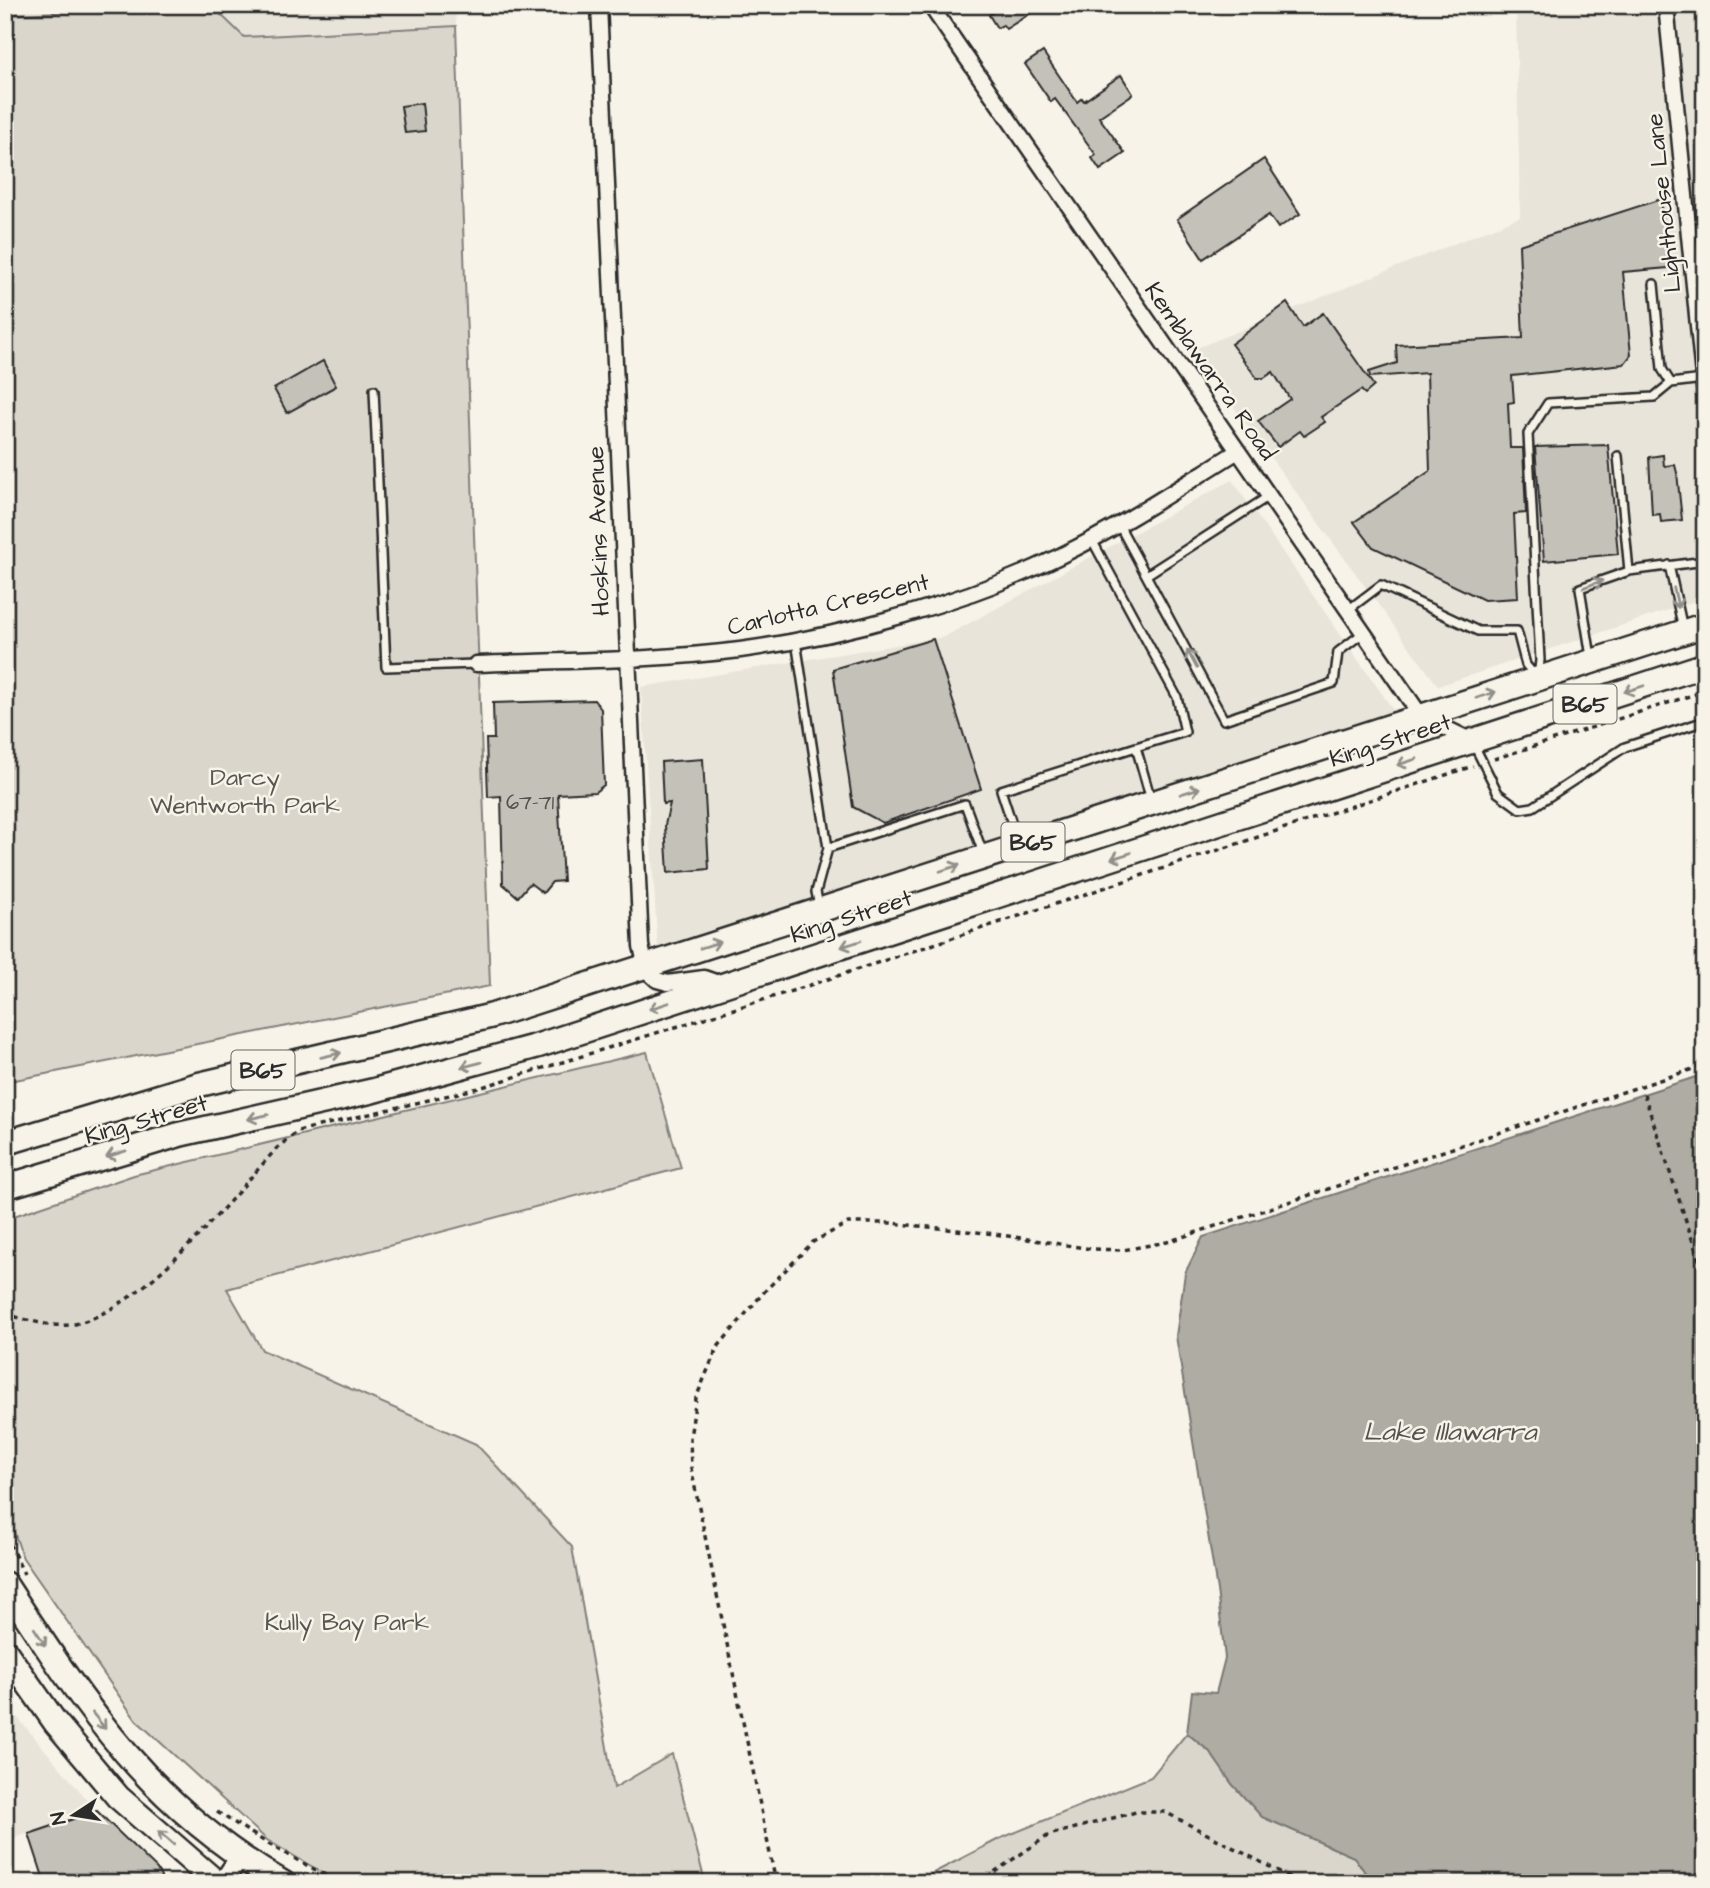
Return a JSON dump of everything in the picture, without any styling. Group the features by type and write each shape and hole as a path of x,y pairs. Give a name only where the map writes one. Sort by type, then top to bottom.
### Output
{"main road":[{"name":"King Street","path":"7,1142 197,1085 453,1027 1694,629"},
{"name":"King Street","path":"5,1187 181,1134 487,1061 1705,665"},
{"path":"15,1581 75,1690 123,1751 164,1797 239,1858 283,1883"},
{"path":"5,1651 55,1723 118,1797 219,1883"}],"street":[{"name":"Hoskins Avenue","path":"599,5 627,658 641,946 645,966"},
{"name":"Kemblawarra Road","path":"930,5 1421,716 1472,741"},
{"name":"Lighthouse Lane","path":"1666,5 1705,396"},
{"name":"Carlotta Crescent","path":"476,664 724,652 796,639 937,604 1036,567 1092,540 1238,451"},
{"path":"645,966 657,980 668,983 692,977 705,978 724,985"},
{"path":"219,1883 239,1858"}],"lane":[{"path":"1654,284 1662,369 1671,383"},
{"path":"1538,679 1540,660 1528,434 1548,403 1654,397 1671,383 1703,379"},
{"path":"374,390 386,667 476,664"},
{"path":"1618,456 1629,571"},
{"path":"1147,574 1269,496"},
{"path":"1119,525 1224,720 1334,683 1338,652 1363,633"},
{"path":"1019,846 1001,790 1185,732 1177,697 1092,540"},
{"path":"1592,662 1580,589 1629,571 1705,561"},
{"path":"1669,565 1694,629"},
{"path":"1348,610 1381,585 1478,631 1517,631 1526,665 1538,679"},
{"path":"796,639 828,848 816,892 819,910"},
{"path":"1472,741 1498,793 1520,809 1533,807 1625,747 1705,721"},
{"path":"1136,747 1152,803"},
{"path":"828,848 965,804 984,858"}],"path":[{"path":"5,1314 56,1326 80,1323 145,1288 277,1148 298,1131 492,1084 795,990 1705,691"},
{"path":"776,1883 691,1468 690,1438 696,1398 717,1348 764,1292 813,1242 848,1223 869,1222 995,1234 1092,1248 1123,1250 1167,1242 1705,1065"},
{"path":"1644,1094 1705,1278"},
{"path":"5,1535 15,1581"},
{"path":"213,1809 275,1848 340,1883"},
{"path":"978,1883 1049,1835 1136,1812 1165,1812 1301,1883"}],"shaded area":[{"path":"5,5 185,5 5,15"},
{"path":"211,5 455,5 456,26 244,37"},
{"path":"1516,5 1705,5 1705,598 1438,686 1192,350 1520,217"},
{"path":"1232,480 1394,711 658,950 641,687 944,637"},
{"path":"5,1703 97,1811 5,1841"}],"green space":[{"name":"Darcy Wentworth Park","path":"211,5 244,37 456,26 490,986 5,1082 5,15"},
{"name":"Kully Bay Park","path":"647,1052 681,1168 227,1289 262,1350 476,1444 572,1547 614,1788 672,1754 704,1878 724,1883 340,1883 267,1840 136,1720 23,1558 5,1506 5,1219 134,1175"},
{"path":"1187,1733 1210,1752 1232,1784 1262,1817 1354,1857 1373,1883 914,1883 999,1839 1151,1777"}],"water":[{"name":"Lake Illawarra","path":"1705,1074 1705,1883 1373,1883 1354,1857 1262,1817 1232,1784 1210,1752 1187,1733 1192,1691 1216,1693 1225,1658 1217,1590 1176,1336 1185,1273 1203,1237"}],"building":[{"path":"1003,5 1043,5 1006,29 1003,25 997,28 989,15"},
{"path":"1043,52 1077,102 1082,98 1084,101 1121,75 1133,94 1099,117 1125,153 1100,170 1092,158 1096,155 1055,99 1051,102 1025,64"},
{"path":"422,103 425,131 405,133 401,106"},
{"path":"1264,159 1300,214 1278,228 1269,215 1203,259 1177,219"},
{"path":"1661,199 1668,268 1623,272 1631,355 1624,364 1512,376 1514,402 1508,403 1510,448 1523,448 1526,513 1514,514 1518,598 1484,600 1373,547 1354,522 1430,471 1427,373 1370,377 1369,372 1397,363 1396,345 1523,338 1519,245"},
{"path":"1287,303 1303,327 1323,313 1374,386 1365,394 1361,390 1321,417 1325,422 1304,436 1300,431 1278,447 1258,421 1290,399 1273,372 1264,378 1257,378 1231,344"},
{"path":"323,361 336,386 287,413 274,389"},
{"path":"1608,445 1618,554 1544,561 1535,447"},
{"path":"1663,455 1664,466 1675,465 1682,520 1661,522 1660,514 1652,515 1649,457"},
{"path":"933,639 981,789 883,823 853,807 833,669"},
{"path":"594,700 601,709 604,785 595,792 558,794 563,881 552,882 543,893 530,883 518,897 503,884 501,796 488,797 486,739 494,739 493,703"},
{"path":"703,759 709,869 668,873 665,825 670,803 663,804 661,762"},
{"path":"97,1811 157,1869 164,1883 45,1883 29,1834"}]}
